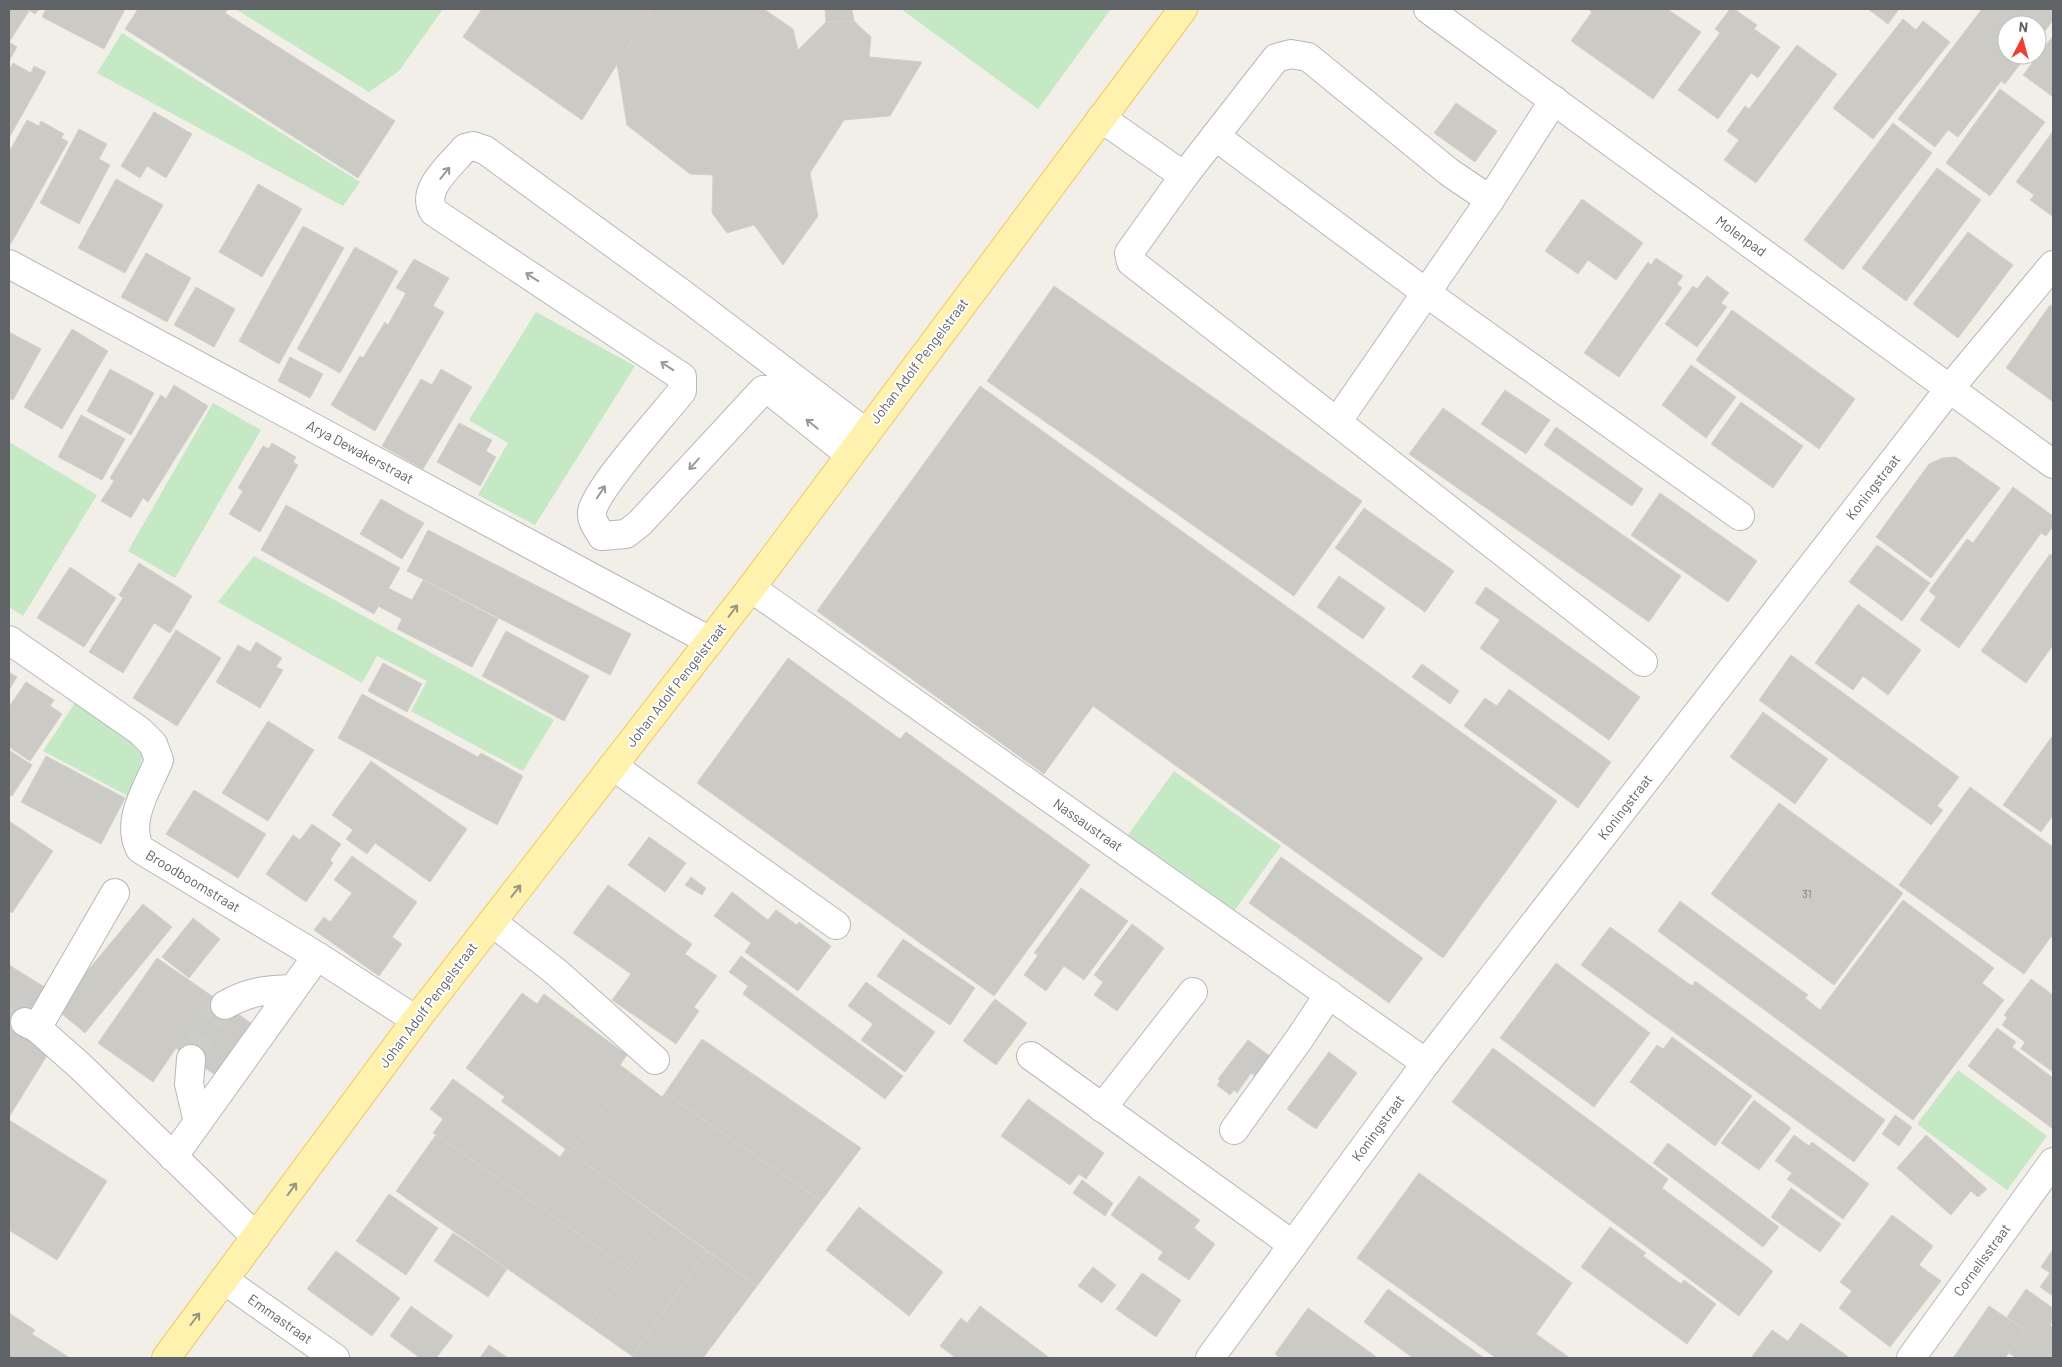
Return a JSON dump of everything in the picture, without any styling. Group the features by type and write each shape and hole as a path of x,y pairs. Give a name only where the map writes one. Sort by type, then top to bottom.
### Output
{"main road":[{"name":"Johan Adolf Pengelstraat","path":"166,1358 416,1020 751,588 1182,9"}],"street":[{"name":"Molenpad","path":"1428,9 2053,464"},
{"path":"1490,200 1449,172 1308,57 1291,54 1276,58 1184,176 1130,249 1132,262 1643,662"},
{"path":"1337,422 1490,200 1554,100"},
{"path":"1101,118 1184,176"},
{"path":"1215,136 1425,292 1740,516"},
{"path":"602,536 593,523 591,514 596,498 682,391 682,377 434,212 429,201 431,191 465,148 473,146 485,150 700,307 866,433"},
{"name":"Arya Dewakerstraat","path":"9,264 710,641"},
{"name":"Koningstraat","path":"1210,1358 1426,1063 1950,388 2053,265"},
{"path":"602,536 626,534 640,523 763,390 769,390 849,454"},
{"path":"581,571 602,536"},
{"name":"Nassaustraat","path":"751,588 1426,1063"},
{"name":"Broodboomstraat","path":"9,640 140,731 153,744 159,760 134,821 134,837 140,849 317,956 416,1020"},
{"path":"613,766 836,925"},
{"path":"116,893 31,1025 256,1238"},
{"path":"492,922 555,971 655,1060"},
{"path":"172,1157 317,956"},
{"path":"226,1005 243,995 263,990 293,989"},
{"path":"1102,1108 1193,992"},
{"path":"1234,1130 1300,1038 1328,994"},
{"path":"1030,1056 1293,1245"},
{"path":"191,1059 189,1084 198,1122"},
{"name":"Cornelisstraat","path":"1911,1358 2053,1162"},
{"name":"Emmastraat","path":"224,1280 336,1358"}],"green space":[{"path":"443,9 399,71 369,92 237,10"},
{"path":"901,9 1111,9 1038,109"},
{"path":"122,33 360,182 343,206 97,73"},
{"path":"536,312 635,366 535,525 478,495 508,443 469,420"},
{"path":"213,403 261,430 175,578 128,551"},
{"path":"9,442 97,495 23,616 9,607"},
{"path":"254,556 554,720 523,771 411,711 427,681 377,656 362,683 218,602"},
{"path":"79,697 144,749 137,778 128,796 43,751"},
{"path":"1174,771 1281,846 1235,910 1128,835"},
{"path":"1958,1070 2047,1136 2007,1190 1917,1124"}],"building":[{"path":"9,9 25,9 29,11 9,42"},
{"path":"27,9 39,9 35,14"},
{"path":"46,9 125,9 104,49 42,17"},
{"path":"138,9 228,9 225,13 395,121 358,178 125,29"},
{"path":"482,9 652,9 582,120 463,37"},
{"path":"652,9 764,9 793,29 798,50 826,22 854,21 871,37 869,57 922,62 890,116 844,120 810,173 818,216 783,265 754,225 727,233 712,213 713,175 690,174 627,125 617,64"},
{"path":"825,9 852,9 854,21 826,22"},
{"path":"1588,9 1667,9 1701,32 1653,99 1571,41 1592,12"},
{"path":"1730,9 1734,9 1757,25 1754,29 1780,47 1758,78 1751,73 1718,119 1678,90 1720,33 1715,29"},
{"path":"1868,9 1899,9 1888,24"},
{"path":"1982,9 2053,9 2053,20 2047,28 2047,15 1997,15 1997,65 2019,65 2005,84 2001,81 1958,137 1948,130 1935,147 1898,119"},
{"path":"1903,19 1916,30 1923,21 1950,42 1873,139 1833,108"},
{"path":"2053,36 2053,97 2023,75 2031,65 2047,65 2047,44"},
{"path":"9,42 17,47 9,61"},
{"path":"1797,45 1837,74 1756,183 1724,160 1739,140 1727,131 1745,106 1749,109"},
{"path":"13,63 31,73 34,66 46,72 9,138 9,70"},
{"path":"2000,89 2045,122 1990,196 1946,163"},
{"path":"1456,103 1497,131 1475,162 1434,133"},
{"path":"154,112 192,134 166,178 147,166 140,178 121,166"},
{"path":"27,120 39,126 41,121 64,134 61,138 68,142 9,247 9,152"},
{"path":"1893,123 1932,153 1843,270 1804,240"},
{"path":"79,129 107,144 99,159 110,165 79,224 40,203"},
{"path":"2053,131 2052,216 2030,200 2034,195 2016,182"},
{"path":"1937,168 1981,200 1906,301 1862,268"},
{"path":"116,179 163,205 125,273 78,248"},
{"path":"258,184 302,209 262,277 219,252"},
{"path":"1582,199 1643,243 1616,280 1588,260 1578,274 1545,251"},
{"path":"303,226 344,248 279,364 239,341"},
{"path":"1968,232 2013,265 1958,338 1913,304"},
{"path":"355,247 398,271 340,373 297,349"},
{"path":"146,253 191,278 167,322 121,297"},
{"path":"1656,258 1683,276 1677,284 1682,288 1619,377 1584,353 1648,262 1651,265"},
{"path":"414,259 449,278 433,306 444,312 375,431 331,405 360,356 363,358 385,322 388,325 406,293 396,288"},
{"path":"1707,276 1729,293 1721,303 1727,307 1697,347 1665,324 1693,286 1697,289"},
{"path":"1054,286 1362,501 1294,596 987,381"},
{"path":"196,287 235,309 214,347 174,325"},
{"path":"2050,305 2053,307 2052,401 2006,368"},
{"path":"1732,310 1855,399 1819,449 1696,360"},
{"path":"72,329 108,351 62,429 24,407"},
{"path":"9,332 41,349 13,400 9,398"},
{"path":"290,357 323,374 310,398 278,381"},
{"path":"1691,365 1736,397 1706,438 1662,405"},
{"path":"110,369 154,393 131,435 87,411"},
{"path":"441,369 472,387 423,469 382,446 421,379 432,385"},
{"path":"174,385 208,406 148,502 143,498 131,518 101,501 114,481 110,478 161,395 166,399"},
{"path":"980,386 1557,801 1443,958 1093,706 1044,774 817,611"},
{"path":"1505,390 1550,420 1526,454 1481,424"},
{"path":"1741,402 1803,446 1773,488 1711,444"},
{"path":"1443,408 1681,576 1649,622 1409,454"},
{"path":"81,415 125,439 102,480 58,457"},
{"path":"459,423 492,440 486,451 496,457 480,486 437,462"},
{"path":"1556,427 1643,489 1632,506 1544,445"},
{"path":"272,443 296,457 293,462 298,465 260,532 229,514 243,491 238,488 263,446 269,449"},
{"path":"1956,457 2000,488 1931,578 1876,537 1929,464 1942,458"},
{"path":"2013,487 2053,516 2053,526 2046,536 2041,533 1959,648 1920,620 1936,597 1929,591 1967,539 1973,543"},
{"path":"1660,493 1757,561 1728,602 1631,535"},
{"path":"381,499 424,523 402,559 360,534"},
{"path":"286,505 400,568 374,614 261,550"},
{"path":"1364,508 1454,571 1425,612 1335,548"},
{"path":"428,530 631,634 610,675 407,571"},
{"path":"1877,545 1930,583 1902,621 1849,582"},
{"path":"2050,554 2053,556 2053,645 2026,683 1981,651"},
{"path":"139,563 192,596 170,633 154,623 123,673 89,652 123,598 119,595"},
{"path":"70,567 116,598 84,647 37,618"},
{"path":"1339,576 1385,608 1363,639 1317,607"},
{"path":"423,580 498,619 472,667 397,629 402,619 378,606 388,588 412,600"},
{"path":"1486,587 1640,697 1609,740 1480,648 1500,620 1475,603"},
{"path":"1858,604 1921,650 1888,695 1863,676 1853,690 1815,663"},
{"path":"176,630 221,658 177,726 133,698"},
{"path":"506,631 589,676 564,721 482,676"},
{"path":"256,642 282,658 276,667 283,670 260,708 216,682 238,645 250,652"},
{"path":"1791,655 1959,777 1937,806 1943,810 1931,825 1759,700"},
{"path":"788,658 900,739 906,732 1090,865 994,996 697,783"},
{"path":"383,663 422,684 407,712 368,691"},
{"path":"1422,664 1459,691 1450,704 1412,677"},
{"path":"9,672 17,677 9,690"},
{"path":"26,682 54,700 50,706 62,714 30,761 9,747 9,707"},
{"path":"1509,689 1611,762 1578,808 1464,726 1485,698 1497,706"},
{"path":"362,694 478,757 481,753 523,776 497,825 338,738"},
{"path":"1763,712 1828,759 1795,804 1730,757"},
{"path":"268,721 314,750 268,821 222,793"},
{"path":"2053,735 2053,815 2041,832 2003,805"},
{"path":"9,750 32,765 12,796 9,794"},
{"path":"46,756 125,798 101,844 21,802"},
{"path":"371,761 467,829 430,882 375,843 367,854 346,839 353,830 332,815"},
{"path":"1970,787 2053,847 2053,934 2024,974 1899,885"},
{"path":"194,790 266,834 238,878 166,834"},
{"path":"1779,803 1903,893 1834,985 1711,894"},
{"path":"9,821 53,851 12,913 9,911"},
{"path":"312,824 341,844 330,860 333,863 306,902 266,874 293,835 300,840"},
{"path":"649,837 686,863 665,892 628,865"},
{"path":"352,856 417,902 392,937 402,944 379,976 314,930 324,917 330,922 352,893 334,880"},
{"path":"1281,857 1423,958 1389,1003 1249,903"},
{"path":"691,877 706,888 702,895 685,885"},
{"path":"608,885 692,944 685,954 717,976 694,1007 699,1011 676,1044 612,1000 631,974 573,933"},
{"path":"1081,888 1128,921 1084,980 1064,966 1046,991 1024,975 1038,955 1034,953"},
{"path":"732,892 768,920 776,910 797,925 799,922 831,946 798,991 745,952 751,943 714,916"},
{"path":"1903,900 1994,968 1982,983 2004,1000 1913,1120 1658,931 1680,901 1808,995 1805,998 1820,1010"},
{"path":"143,904 172,927 85,1033 56,1009"},
{"path":"193,918 220,939 189,978 162,957"},
{"path":"1132,924 1164,948 1117,1011 1094,995 1103,982 1094,975"},
{"path":"1610,927 1692,986 1695,981 1885,1120 1854,1162 1581,965"},
{"path":"903,939 975,988 950,1025 877,976"},
{"path":"741,956 903,1076 885,1099 743,994 748,986 729,972"},
{"path":"157,958 254,1025 218,1077 176,1048 153,1082 98,1043"},
{"path":"1556,963 1650,1033 1594,1107 1500,1038"},
{"path":"9,965 46,988 51,1049 9,1117"},
{"path":"2031,979 2053,995 2053,1072 2021,1049 2025,1042 2002,1025 2007,1018 2004,1015"},
{"path":"866,982 935,1032 905,1072 861,1040 873,1024 848,1006"},
{"path":"522,993 537,1004 544,994 627,1055 620,1065 631,1073 571,1153 501,1101 505,1097 466,1068"},
{"path":"995,999 1027,1023 996,1065 963,1041"},
{"path":"1997,1028 2016,1042 2012,1047 2053,1078 2053,1129 1968,1066"},
{"path":"1672,1037 1752,1096 1715,1146 1630,1082 1657,1045 1663,1049"},
{"path":"702,1039 861,1148 821,1201 665,1093"},
{"path":"1248,1040 1271,1057 1256,1077 1251,1073 1237,1093 1234,1090 1230,1095 1217,1085 1220,1081 1218,1079"},
{"path":"1493,1048 1668,1179 1662,1188 1773,1271 1739,1316 1452,1102"},
{"path":"1329,1052 1357,1073 1316,1129 1287,1109"},
{"path":"631,1073 662,1097 665,1093 821,1201 757,1286 571,1153"},
{"path":"453,1079 560,1157 566,1149 663,1220 629,1269 433,1133 443,1119 430,1109"},
{"path":"1028,1099 1104,1153 1086,1179 1079,1174 1070,1185 1001,1136"},
{"path":"1754,1100 1791,1128 1759,1170 1721,1143"},
{"path":"1895,1115 1912,1127 1899,1146 1882,1134"},
{"path":"9,1120 107,1181 57,1260 9,1230"},
{"path":"436,1135 629,1269 588,1325 396,1191"},
{"path":"1794,1135 1809,1146 1812,1142 1869,1184 1843,1219 1787,1179 1792,1173 1775,1161"},
{"path":"1926,1135 1987,1189 1978,1197 1971,1191 1951,1215 1897,1168"},
{"path":"1668,1143 1779,1227 1763,1247 1653,1163"},
{"path":"1419,1173 1572,1283 1536,1334 1570,1358 1496,1358 1357,1258"},
{"path":"1139,1176 1200,1220 1194,1228 1215,1244 1189,1280 1158,1259 1163,1252 1111,1215"},
{"path":"1082,1180 1113,1203 1105,1216 1073,1193"},
{"path":"1791,1188 1841,1224 1820,1252 1771,1217"},
{"path":"389,1194 438,1228 406,1275 356,1241"},
{"path":"859,1207 943,1272 909,1316 826,1250"},
{"path":"1892,1215 1933,1246 1919,1265 1941,1281 1890,1347 1839,1308 1852,1291 1840,1282"},
{"path":"663,1220 707,1251 632,1356 588,1325"},
{"path":"1610,1227 1646,1253 1643,1256 1681,1284 1684,1280 1716,1304 1687,1344 1581,1267"},
{"path":"453,1233 507,1269 488,1297 434,1261"},
{"path":"2053,1249 2053,1296 2040,1287 2050,1273 2041,1267"},
{"path":"336,1251 400,1298 372,1336 307,1289"},
{"path":"707,1251 757,1286 703,1358 635,1358 632,1356"},
{"path":"1093,1267 1116,1285 1102,1303 1078,1286"},
{"path":"1142,1273 1181,1300 1156,1337 1116,1309"},
{"path":"1388,1289 1484,1358 1413,1358 1364,1322"},
{"path":"2026,1289 2053,1308 2053,1320 2050,1325 2053,1328 2053,1358 2016,1358 2009,1353 2025,1330 2007,1317"},
{"path":"411,1306 453,1336 436,1358 420,1358 390,1336"},
{"path":"980,1306 1050,1358 956,1358 940,1346 961,1318 967,1323"},
{"path":"1989,1306 2025,1330 2005,1358 1953,1358"},
{"path":"1308,1308 1378,1358 1281,1358 1275,1354"},
{"path":"9,1313 35,1330 32,1334 70,1358 9,1358"},
{"path":"1801,1323 1850,1358 1751,1358 1772,1330 1788,1341"},
{"path":"489,1345 508,1358 480,1358"}],"tunnel":[{"path":"191,1059 207,1023 225,1005"},
{"path":"9,1008 25,1022"}]}
